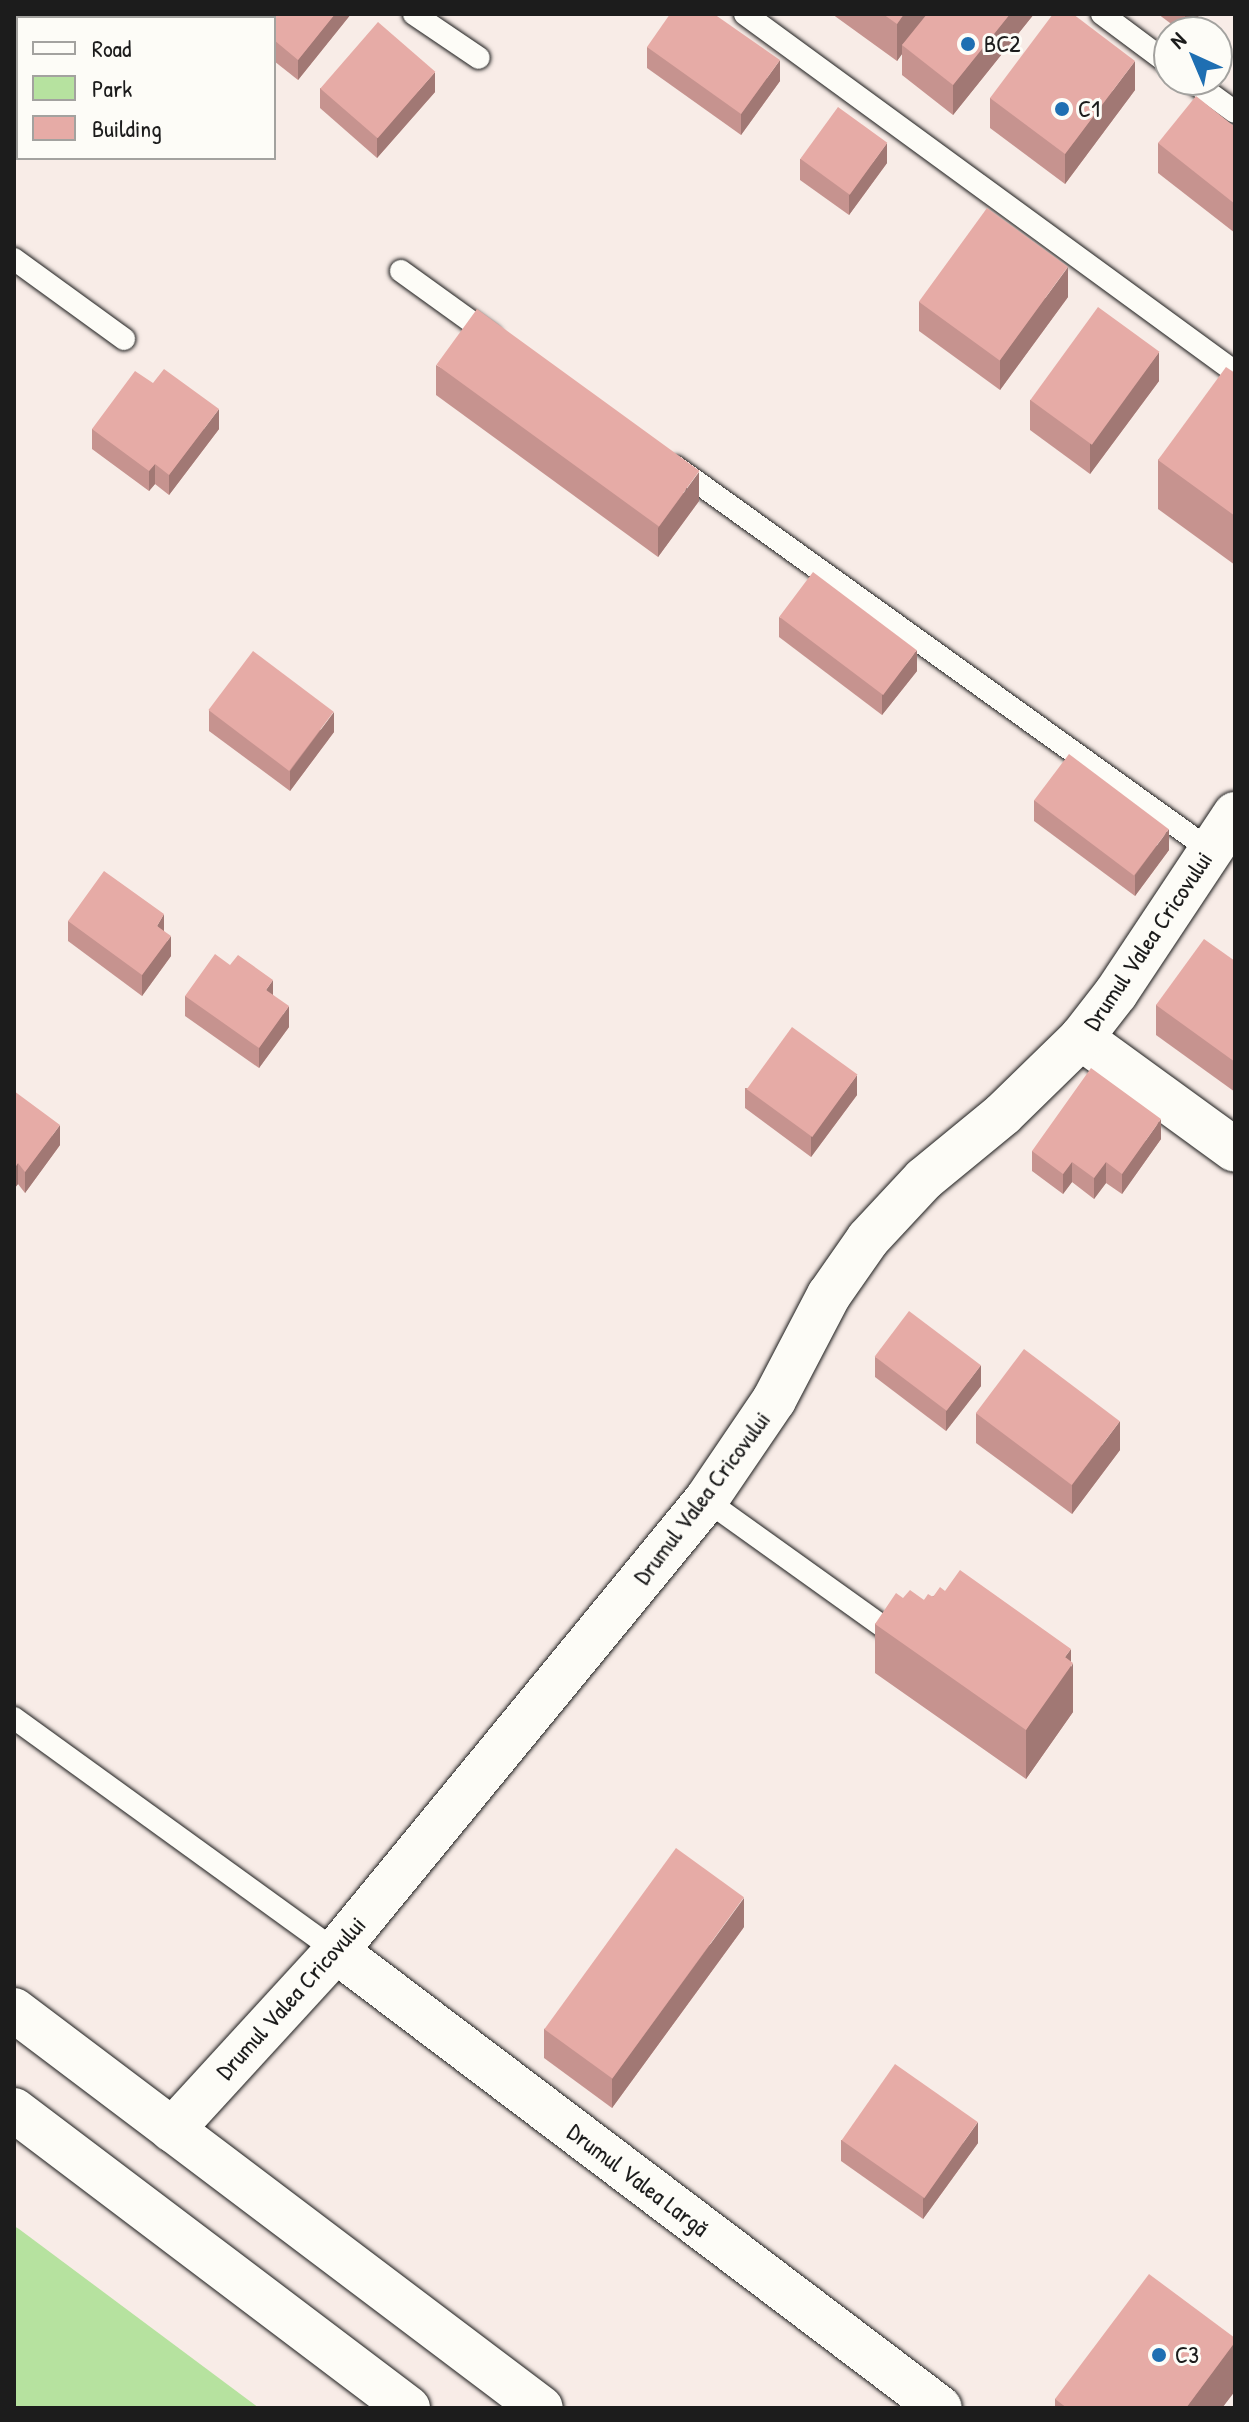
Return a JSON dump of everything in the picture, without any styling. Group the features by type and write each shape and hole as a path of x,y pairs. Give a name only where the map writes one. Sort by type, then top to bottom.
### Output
{"street":[{"name":"Drumul Valea Cricovului","path":"172,2130 336,1951 706,1500 766,1413 790,1374 829,1295 868,1239 924,1179 1003,1114 1081,1038 1116,993 1235,814"},
{"path":"1081,1038 1235,1150"},
{"name":"Drumul Valea Largă","path":"336,1951 940,2408"},
{"path":"14,2010 541,2408"},
{"path":"14,2110 408,2408"}],"lane":[{"path":"414,14 479,58"},
{"path":"745,14 1235,372"},
{"path":"1102,14 1153,52"},
{"path":"1213,96 1235,112"},
{"path":"14,259 124,339"},
{"path":"401,271 504,345"},
{"path":"658,455 1210,850"},
{"path":"706,1500 889,1631"},
{"path":"14,1718 336,1951"}],"green space":[{"path":"14,2226 19,2229 259,2408 14,2408"}],"building":[{"path":"335,14 298,60 276,42 276,16 272,16"},
{"path":"670,14 714,14 780,60 741,114 647,47"},
{"path":"883,14 904,14 897,24"},
{"path":"927,14 1010,14 953,85 902,45"},
{"name":"C1","path":"1053,14 1073,14 1135,61 1065,154 990,98"},
{"path":"378,22 435,72 378,138 320,88"},
{"path":"1196,96 1235,127 1235,204 1158,143"},
{"path":"838,107 887,143 850,195 800,159"},
{"path":"987,208 1068,267 1000,361 919,302"},
{"path":"1098,307 1159,352 1092,445 1030,400"},
{"path":"477,309 699,471 659,526 436,365"},
{"path":"1226,367 1235,373 1235,516 1158,460"},
{"path":"164,369 219,409 169,475 155,464 149,471 92,429 135,371 153,383"},
{"path":"813,572 917,650 883,695 779,617"},
{"path":"253,651 334,712 289,771 208,710"},
{"path":"1069,754 1169,829 1134,876 1034,800"},
{"path":"104,871 164,914 157,926 171,936 142,975 68,921"},
{"path":"1204,939 1235,961 1235,1062 1156,1005"},
{"path":"215,954 230,965 238,955 273,980 266,990 289,1006 259,1048 185,996"},
{"path":"792,1027 858,1075 812,1137 747,1089"},
{"path":"1091,1068 1161,1119 1122,1174 1106,1162 1094,1178 1072,1162 1063,1174 1032,1151"},
{"path":"14,1091 60,1125 25,1172 18,1163 14,1169"},
{"path":"909,1311 981,1365 947,1411 875,1357"},
{"path":"1024,1349 1120,1421 1072,1485 976,1413"},
{"path":"960,1570 1071,1649 1065,1657 1073,1663 1026,1730 875,1624 896,1593 903,1598 910,1590 924,1600 928,1594 933,1597 940,1587 945,1591"},
{"path":"676,1848 744,1897 612,2079 544,2029"},
{"path":"895,2064 978,2122 924,2198 842,2140"},
{"path":"1149,2274 1235,2338 1235,2342 1186,2408 1067,2408 1055,2399"}],"place":[{"name":"BC2","path":"968,44"},
{"name":"C1","path":"1062,109"},
{"name":"C3","path":"1159,2355"}]}
